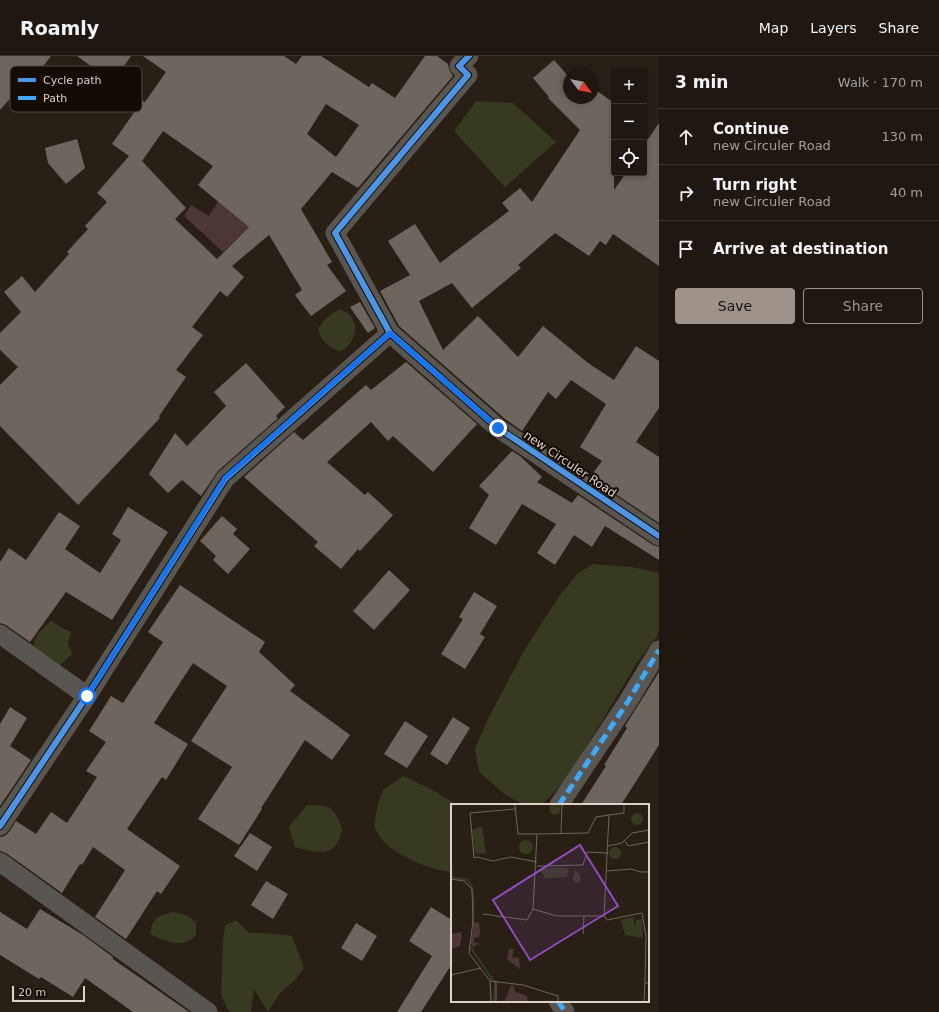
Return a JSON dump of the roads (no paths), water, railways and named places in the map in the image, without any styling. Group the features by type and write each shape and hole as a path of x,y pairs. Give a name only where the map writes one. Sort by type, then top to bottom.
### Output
{"street":[{"name":"new Circuler Road","path":"469,56 459,66 468,75 335,233 390,333 498,428 659,536"},
{"path":"0,826 87,696 225,478 390,333"},
{"path":"0,634 87,696"},
{"path":"559,804 627,702 659,650"},
{"path":"0,862 208,1012"},
{"path":"559,1002 564,1012"}]}
